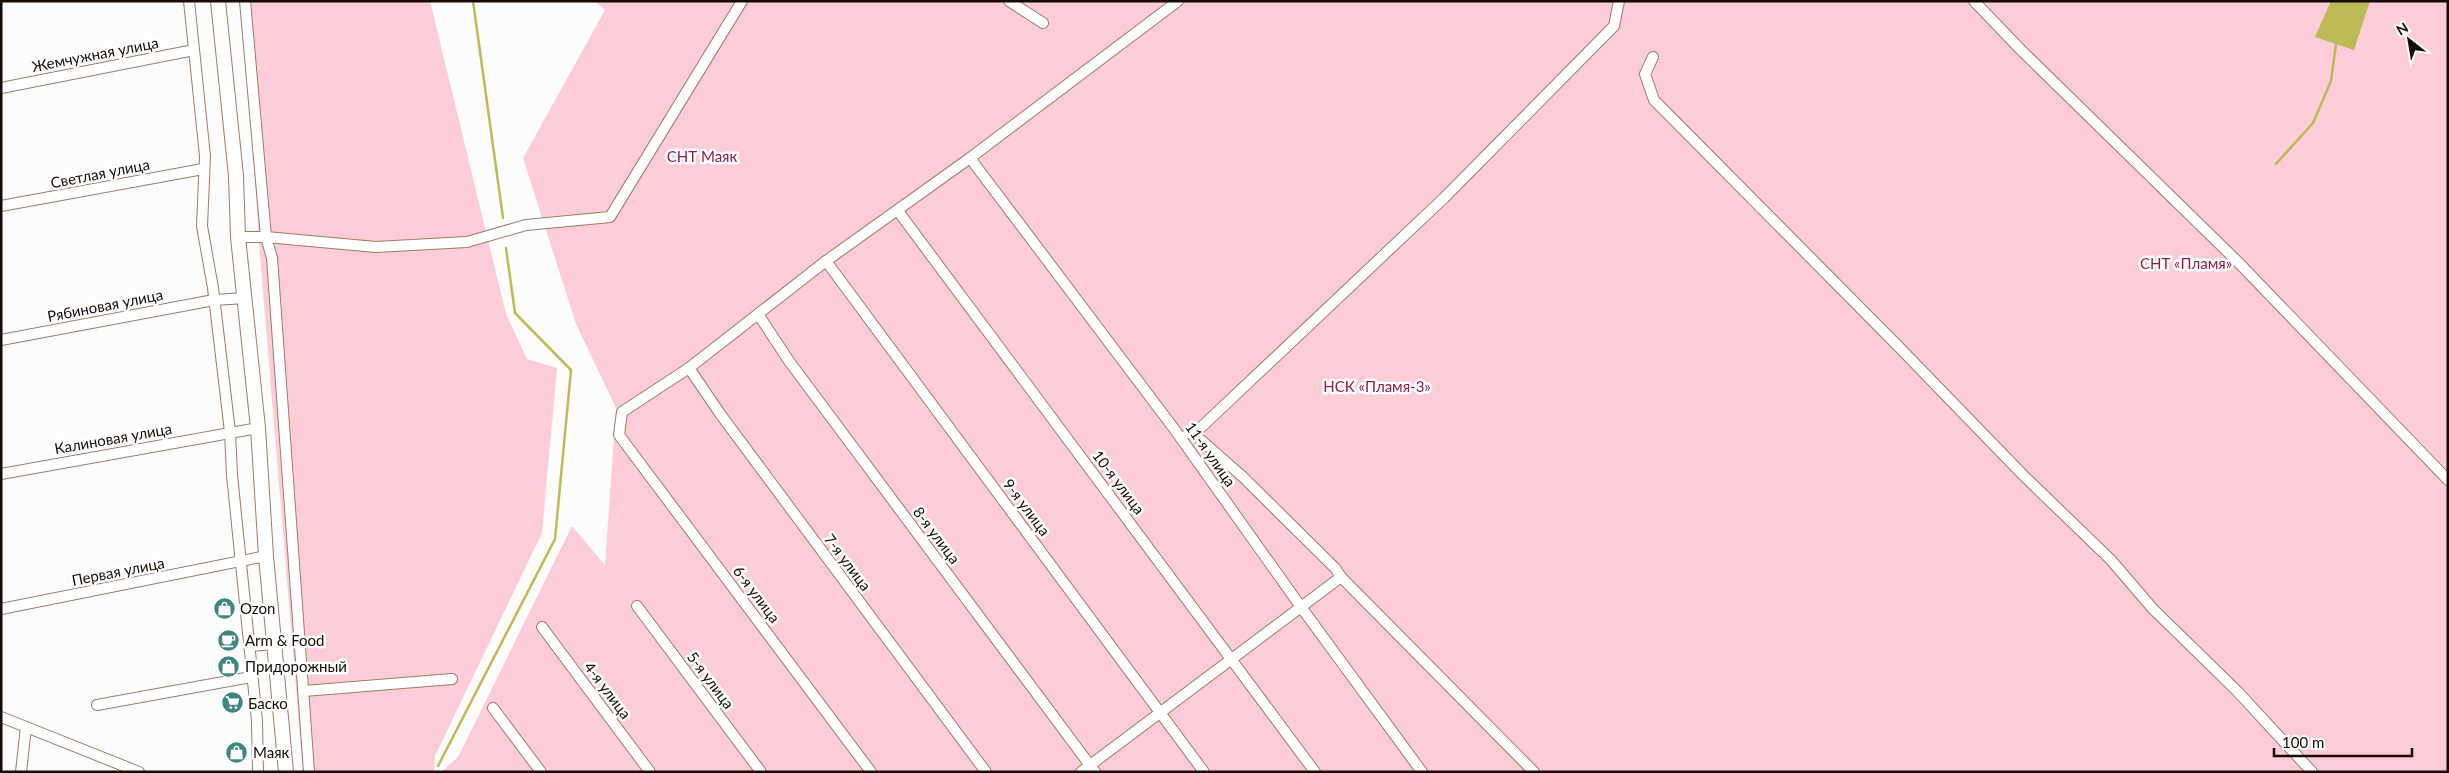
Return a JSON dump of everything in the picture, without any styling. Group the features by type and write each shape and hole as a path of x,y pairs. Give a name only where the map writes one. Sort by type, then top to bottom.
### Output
{"street":[{"path":"189,1 205,156 202,226 214,300 230,432 250,646 251,677 257,721 258,772"},
{"path":"218,1 236,176 238,238 246,298 258,428 273,644 283,720 286,772"},
{"path":"245,1 266,237 273,268 310,772"},
{"path":"238,238 266,237 376,247 467,242 526,225 610,217 742,1"},
{"path":"1009,1 1043,22"},
{"path":"689,368 826,261 970,158 1178,1"},
{"path":"1194,434 1444,198 1614,26 1619,1"},
{"path":"1974,1 2021,50 2245,269 2448,480"},
{"name":"Жемчужная улица","path":"1,88 194,50"},
{"path":"1653,57 1645,74 1654,100 1898,345 2023,476 2111,560 2152,609 2237,691 2312,772"},
{"name":"11-я улица","path":"970,158 1175,430 1300,607 1422,772"},
{"name":"Светлая улица","path":"1,206 203,169"},
{"name":"10-я улица","path":"898,211 1315,772"},
{"name":"9-я улица","path":"826,261 1204,772"},
{"name":"Рябиновая улица","path":"1,340 214,300 246,298"},
{"name":"8-я улица","path":"758,314 795,369 1092,768"},
{"name":"6-я улица","path":"689,368 622,412 619,435 870,772"},
{"name":"7-я улица","path":"689,368 721,415 986,772"},
{"name":"Калиновая улица","path":"1,474 258,428"},
{"path":"1175,430 1194,434 1243,477 1335,568 1341,577 1534,772"},
{"name":"Первая улица","path":"1,609 266,556"},
{"path":"1081,772 1092,768 1160,712 1341,577"},
{"name":"5-я улица","path":"637,606 761,772"},
{"name":"4-я улица","path":"542,627 650,772"},
{"path":"250,646 273,644"},
{"path":"98,705 251,677"},
{"path":"304,691 452,679"},
{"path":"493,708 541,772"},
{"path":"1,717 137,771"},
{"path":"21,772 26,727"}],"green space":[{"path":"244,1 430,1 506,314 527,359 557,368 542,533 435,756 434,772 303,772 259,243"},
{"name":"НСК «Пламя-3»","path":"594,1 2448,1 2448,772 441,772 458,757 572,526 605,565 616,408 576,324 523,158 605,10"}],"shaded area":[{"path":"2331,1 2370,1 2354,50 2315,37"}],"waterway":[{"path":"473,1 503,218"},
{"path":"2276,164 2313,123 2331,81 2336,44"},
{"path":"438,766 555,539 571,370 515,313 506,248"}],"place":[{"name":"Ozon","path":"224,608"},
{"name":"Arm & Food","path":"229,640"},
{"name":"Придорожный","path":"229,666"},
{"name":"Баско","path":"232,703"},
{"name":"Маяк","path":"237,752"}],"park label":[{"name":"СНТ Маяк","path":"702,156"},
{"name":"СНТ «Пламя»","path":"2186,263"}]}
